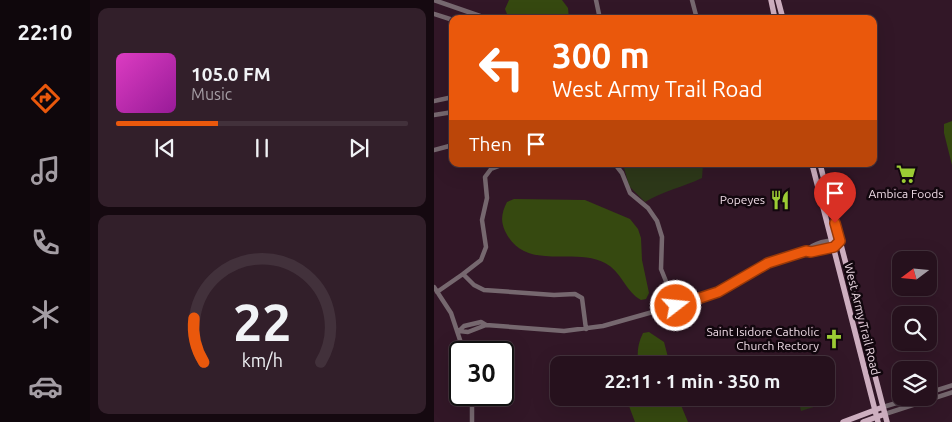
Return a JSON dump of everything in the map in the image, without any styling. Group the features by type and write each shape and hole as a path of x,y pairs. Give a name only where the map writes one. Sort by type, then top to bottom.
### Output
{"main road":[{"path":"771,0 774,15"},
{"path":"778,0 782,15"},
{"name":"West Army Trail Road","path":"813,167 877,420"},
{"name":"West Army Trail Road","path":"821,167 887,422"},
{"path":"843,422 884,407"},
{"path":"863,422 877,420 885,414"}],"street":[{"path":"434,0 477,15"},
{"path":"596,0 599,15"},
{"path":"692,0 696,15"},
{"path":"434,14 449,19"},
{"path":"434,101 449,98"},
{"path":"434,115 449,113"},
{"path":"434,150 449,146"},
{"path":"438,292 481,260 486,247 482,220 487,198 485,177 491,169 496,167"},
{"path":"617,167 622,173 630,193 648,208 657,222 662,237 661,269 676,306"},
{"path":"806,251 811,246 832,240 840,241"},
{"path":"459,331 468,332 486,325 556,331 586,329 711,295 768,263 806,251 811,252 834,247 840,241"},
{"path":"463,274 474,286 484,290 579,295 582,298 586,329"},
{"path":"434,287 451,312 461,341"},
{"path":"937,390 952,385"},
{"path":"885,414 952,392"},
{"path":"884,407 892,405"},
{"path":"472,406 472,422"}],"shaded area":[{"path":"509,0 562,0 568,8 569,15 507,15 505,9"},
{"path":"953,121 952,165 944,133 944,124"},
{"path":"624,167 703,167 702,178 645,202 629,186"},
{"path":"514,199 585,200 630,219 638,229 641,238 642,260 649,293 646,299 641,300 631,292 615,271 605,263 592,258 537,255 525,251 514,244 503,227 502,220 507,202"},
{"path":"649,332 664,342 668,356 638,356 638,348 643,333"},
{"path":"629,406 681,406 688,422 635,422"},
{"path":"800,406 817,406 801,411"}],"place":[{"name":"Ambica Foods","path":"906,174"},
{"name":"Popeyes","path":"780,200"},
{"name":"Saint Isidore Catholic Church Rectory","path":"834,339"}],"route":[{"path":"676,306 718,292 780,258 806,251 811,252 834,247 840,241 835,223"}]}
